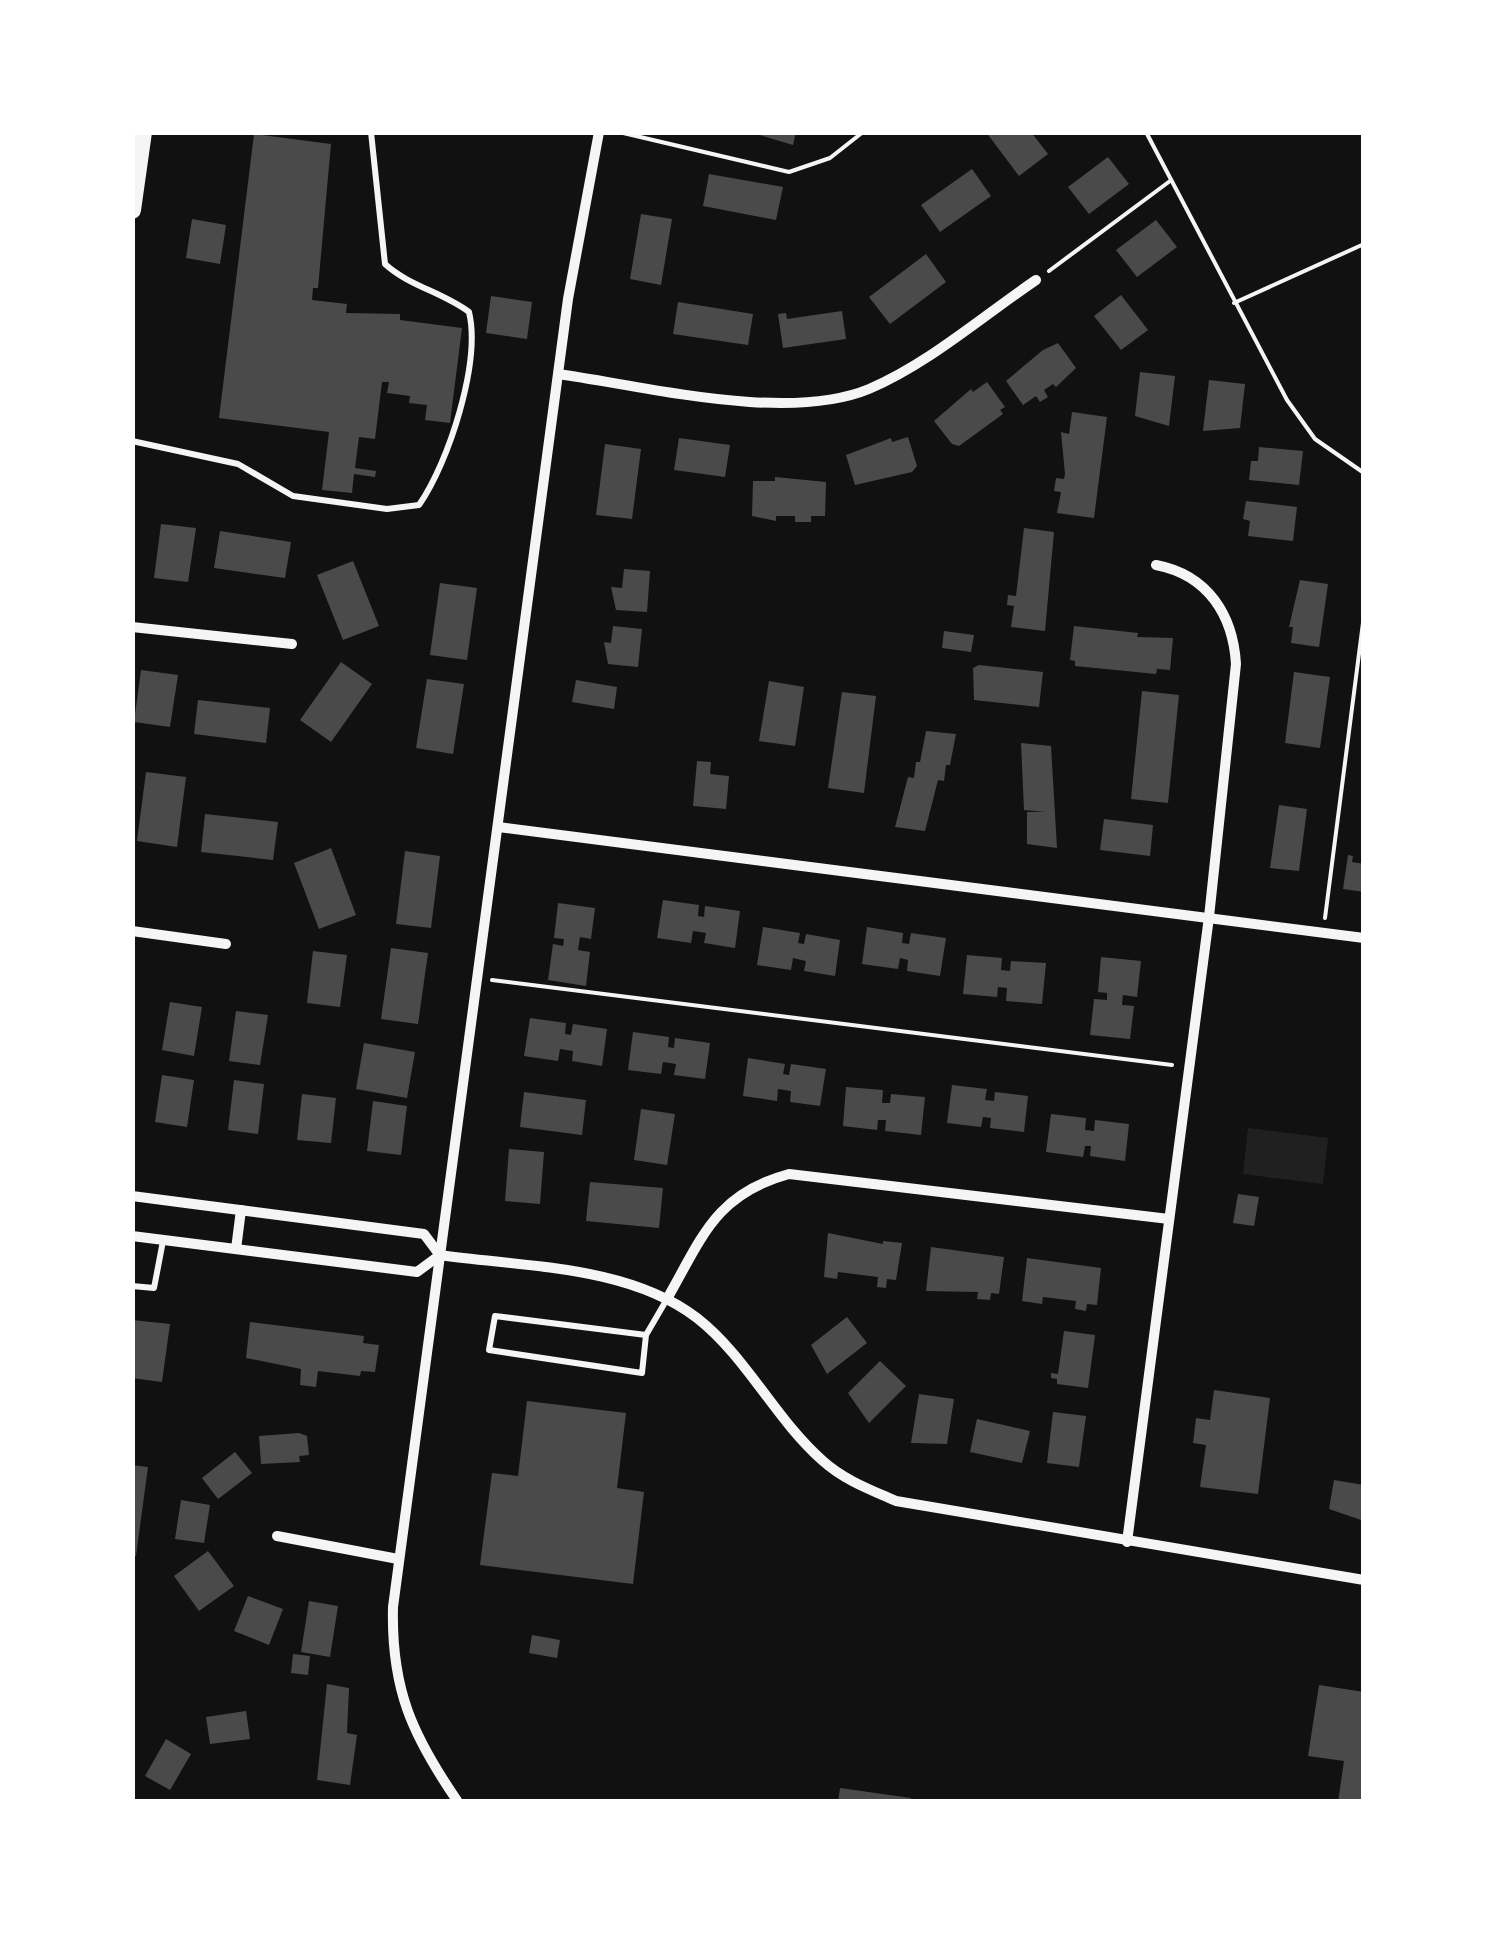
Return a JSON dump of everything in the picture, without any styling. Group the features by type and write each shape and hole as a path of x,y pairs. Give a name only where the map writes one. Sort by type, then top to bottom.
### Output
{"main road":[{"path":"132,210 142,132"}],"street":[{"path":"440,1802 455,1798 419,1743 396,1676 392,1641 398,1559 558,374 580,224 599,132"},
{"path":"558,374 757,402 842,398 890,378 1036,280"},
{"path":"1127,1542 1209,917 1235,643 1212,595 1186,575 1156,565"},
{"path":"132,627 292,644"},
{"path":"498,827 1364,938"},
{"path":"132,932 226,944"},
{"path":"668,1299 722,1207 754,1186 788,1174 1169,1219"},
{"path":"132,1196 424,1234 440,1255 609,1280 668,1299 714,1332 803,1442 845,1478 896,1501 1364,1580"},
{"path":"236,1249 241,1210"},
{"path":"132,1236 417,1272 440,1255"},
{"path":"277,1536 398,1559"}],"lane":[{"path":"132,441 238,464 293,496 386,509 418,504 434,482 475,337 469,312 444,294 402,280 385,264 371,132"},
{"path":"132,1286 154,1288 164,1240"},
{"path":"646,1334 495,1316 489,1350 642,1373 646,1334 668,1299"}],"path":[{"path":"619,132 789,172 830,158 863,132"},
{"path":"1146,132 1287,400 1315,440 1364,473"},
{"path":"1036,280 1170,181"},
{"path":"1234,303 1364,244"},
{"path":"1323,933 1364,615"},
{"path":"477,978 1189,1068"}],"shaded area":[{"path":"1248,1128 1328,1138 1323,1184 1243,1174"}],"building":[{"path":"750,132 796,132 793,145"},
{"path":"986,132 1031,132 1048,154 1019,176"},
{"path":"254,134 331,144 318,288 313,288 312,300 347,304 346,313 400,314 400,320 462,328 450,423 425,420 427,405 409,403 410,396 387,393 389,382 382,382 375,439 359,437 355,468 376,471 375,477 354,474 352,493 322,490 329,432 219,418"},
{"path":"1108,157 1129,184 1089,214 1068,187"},
{"path":"972,169 991,196 940,232 921,205"},
{"path":"709,174 783,187 776,220 703,206"},
{"path":"641,214 672,219 661,285 630,279"},
{"path":"192,219 226,225 220,264 186,258"},
{"path":"1156,220 1177,247 1137,277 1116,250"},
{"path":"926,254 946,282 890,324 869,297"},
{"path":"1121,295 1148,330 1121,350 1094,316"},
{"path":"491,296 532,302 527,339 486,333"},
{"path":"678,302 753,314 748,345 673,334"},
{"path":"842,311 846,339 783,348 778,314 786,313 787,319"},
{"path":"1058,343 1076,368 1056,387 1053,384 1044,390 1048,397 1040,402 1036,396 1023,405 1006,381 1043,350"},
{"path":"1140,372 1175,376 1169,426 1135,416"},
{"path":"1209,380 1245,384 1240,428 1203,431"},
{"path":"987,382 1005,407 1000,410 1003,414 959,446 952,444 934,421 971,389 973,392"},
{"path":"1072,412 1107,417 1094,518 1057,513 1061,492 1054,491 1056,478 1064,479 1065,474 1061,432 1069,434"},
{"path":"908,437 917,466 912,472 855,485 846,455 891,438 892,442"},
{"path":"679,438 730,445 725,477 674,470"},
{"path":"605,444 641,449 632,519 596,515"},
{"path":"1259,447 1303,451 1299,485 1249,480 1251,461 1258,461"},
{"path":"775,477 826,482 825,516 811,516 811,522 795,522 795,516 776,516 776,521 752,516 753,481 775,481"},
{"path":"1246,501 1297,507 1293,541 1248,536 1250,521 1243,519"},
{"path":"161,524 196,528 188,582 154,578"},
{"path":"1024,528 1054,532 1045,631 1011,627 1014,606 1007,605 1008,595 1016,596"},
{"path":"220,531 291,542 285,578 214,568"},
{"path":"353,561 379,626 343,640 317,575"},
{"path":"624,569 650,571 647,612 616,610 611,587 622,588"},
{"path":"1300,580 1328,584 1319,647 1291,643 1293,627 1289,627"},
{"path":"440,583 477,588 467,660 430,655"},
{"path":"613,626 642,629 638,667 608,664 604,642 611,643"},
{"path":"1074,626 1138,633 1137,637 1173,638 1170,670 1157,669 1156,674 1075,666 1075,661 1070,660"},
{"path":"944,631 974,635 971,652 942,648"},
{"path":"341,662 372,684 331,742 300,720"},
{"path":"979,665 1043,672 1039,707 974,700 973,668"},
{"path":"141,670 178,675 170,727 134,722"},
{"path":"1294,672 1330,677 1320,748 1285,743"},
{"path":"427,679 464,684 453,754 416,748"},
{"path":"576,680 617,687 614,709 572,702"},
{"path":"769,681 804,687 795,746 759,741"},
{"path":"1142,691 1179,695 1168,803 1131,799"},
{"path":"842,692 876,696 864,793 828,788"},
{"path":"198,700 270,708 266,743 194,734"},
{"path":"926,731 956,734 950,765 946,765 944,781 938,780 925,831 895,827 908,777 914,778 916,762 920,762"},
{"path":"1021,743 1051,746 1057,848 1027,844 1027,812 1045,812 1024,810"},
{"path":"697,761 711,762 710,774 729,776 726,809 693,806"},
{"path":"146,772 186,777 177,847 137,841"},
{"path":"1279,805 1307,809 1299,871 1270,868"},
{"path":"205,814 278,822 273,860 201,852"},
{"path":"1104,819 1153,825 1150,856 1100,850"},
{"path":"331,848 356,915 319,929 294,863"},
{"path":"405,851 440,856 431,928 396,924"},
{"path":"1348,855 1353,856 1352,862 1364,864 1364,892 1343,889"},
{"path":"663,900 699,905 698,916 704,917 705,906 740,911 735,948 704,943 706,933 693,931 691,943 657,938"},
{"path":"558,903 595,908 591,939 580,937 578,950 590,952 586,986 548,980 553,944 563,946 564,939 554,938"},
{"path":"763,927 800,933 798,943 804,944 806,934 840,940 835,976 804,971 806,961 793,958 791,970 757,965"},
{"path":"867,927 903,933 902,943 909,944 911,933 946,938 940,976 907,971 908,960 900,958 898,969 862,964"},
{"path":"391,948 428,953 418,1024 381,1019"},
{"path":"313,951 347,955 340,1007 307,1003"},
{"path":"967,955 1002,958 1001,970 1010,971 1011,961 1046,963 1042,1004 1006,1001 1007,988 998,987 997,997 963,994"},
{"path":"1101,957 1141,961 1137,997 1123,995 1122,1005 1134,1006 1130,1039 1090,1035 1094,999 1107,1000 1107,993 1098,992"},
{"path":"170,1002 202,1007 194,1056 162,1050"},
{"path":"236,1011 268,1015 260,1065 229,1061"},
{"path":"530,1018 566,1023 565,1034 571,1035 573,1024 607,1029 602,1066 572,1061 573,1051 560,1049 558,1061 524,1056"},
{"path":"633,1032 669,1037 668,1047 674,1048 675,1038 710,1043 705,1079 674,1075 676,1064 663,1062 661,1074 628,1070"},
{"path":"364,1043 415,1052 407,1098 356,1089"},
{"path":"748,1058 785,1064 783,1074 789,1075 791,1064 826,1069 820,1106 790,1102 791,1091 778,1089 777,1101 743,1096"},
{"path":"162,1075 194,1080 187,1127 155,1122"},
{"path":"234,1080 264,1084 258,1134 228,1130"},
{"path":"952,1085 987,1089 985,1100 994,1101 995,1092 1028,1096 1024,1132 990,1128 991,1118 983,1117 981,1127 947,1123"},
{"path":"846,1087 883,1090 882,1103 890,1103 891,1094 925,1097 921,1135 885,1131 886,1120 878,1120 877,1130 843,1126"},
{"path":"524,1092 586,1100 582,1135 520,1127"},
{"path":"302,1094 336,1098 331,1143 297,1140"},
{"path":"373,1101 407,1106 401,1155 367,1151"},
{"path":"641,1109 675,1114 667,1165 634,1160"},
{"path":"1051,1114 1086,1118 1085,1130 1094,1131 1095,1120 1129,1124 1125,1161 1090,1156 1091,1146 1085,1146 1083,1157 1046,1152"},
{"path":"509,1149 544,1152 540,1204 505,1201"},
{"path":"590,1182 663,1188 659,1228 586,1221"},
{"path":"1238,1194 1259,1197 1254,1226 1233,1223"},
{"path":"828,1233 883,1244 902,1243 896,1280 887,1279 886,1288 877,1287 878,1277 838,1272 837,1279 824,1277"},
{"path":"931,1247 1004,1257 999,1294 991,1293 990,1300 977,1299 978,1292 926,1291"},
{"path":"1027,1258 1101,1268 1097,1305 1087,1304 1086,1311 1075,1309 1076,1301 1043,1297 1042,1304 1022,1301"},
{"path":"847,1317 867,1343 827,1374 811,1345"},
{"path":"132,1320 170,1324 162,1382 132,1378"},
{"path":"250,1322 364,1336 363,1343 379,1345 375,1372 361,1371 360,1376 318,1371 316,1387 300,1385 301,1369 246,1358"},
{"path":"1064,1331 1095,1335 1088,1388 1057,1384 1057,1379 1051,1378 1051,1373 1058,1374"},
{"path":"880,1361 906,1386 869,1423 848,1393"},
{"path":"1214,1390 1270,1398 1258,1494 1200,1487 1206,1445 1193,1443 1196,1418 1210,1420"},
{"path":"919,1394 954,1399 947,1444 911,1443"},
{"path":"527,1401 626,1413 617,1488 644,1492 633,1584 480,1565 492,1473 518,1476"},
{"path":"1053,1412 1086,1416 1079,1467 1047,1463"},
{"path":"977,1419 1030,1431 1022,1463 970,1452"},
{"path":"259,1436 307,1436 309,1455 299,1456 300,1462 261,1464"},
{"path":"235,1452 252,1473 218,1499 202,1478"},
{"path":"132,1465 148,1467 136,1556 132,1556"},
{"path":"1334,1480 1364,1485 1364,1521 1329,1509"},
{"path":"181,1500 210,1505 204,1543 175,1539"},
{"path":"208,1551 234,1586 199,1611 174,1576"},
{"path":"248,1596 283,1609 269,1645 234,1631"},
{"path":"309,1601 338,1606 330,1657 301,1652"},
{"path":"532,1635 560,1640 557,1658 529,1653"},
{"path":"293,1654 310,1656 308,1675 291,1673"},
{"path":"327,1684 349,1688 347,1733 357,1735 350,1785 317,1780"},
{"path":"1319,1685 1364,1692 1364,1802 1338,1802 1344,1761 1308,1756"},
{"path":"246,1711 250,1739 210,1744 206,1717"},
{"path":"166,1739 191,1754 170,1790 145,1776"},
{"path":"840,1788 911,1798 911,1802 838,1802"}]}
